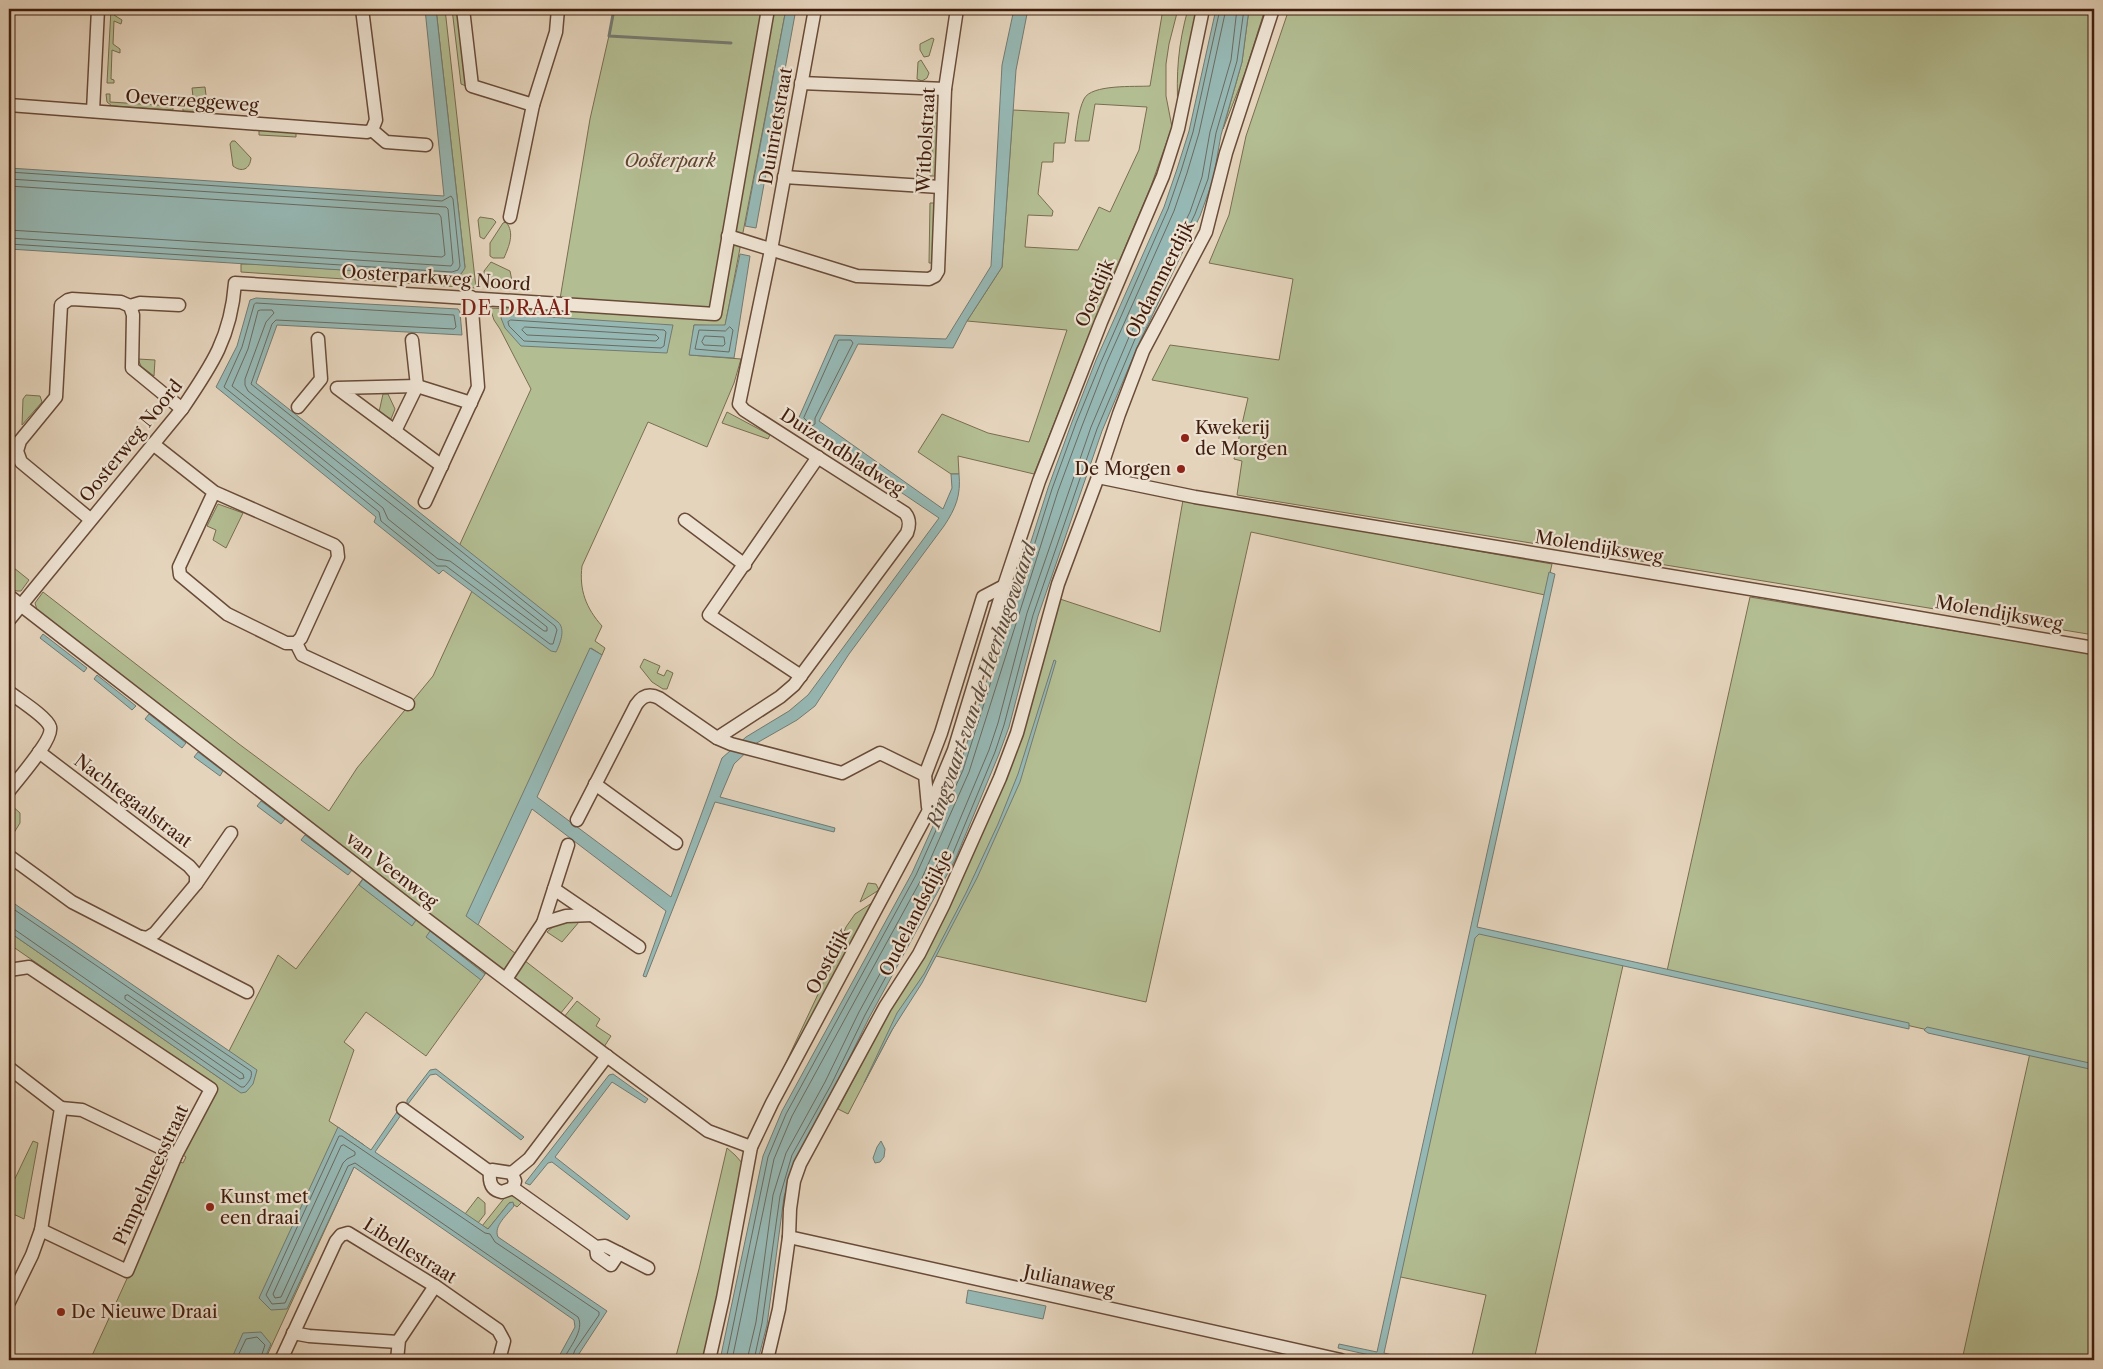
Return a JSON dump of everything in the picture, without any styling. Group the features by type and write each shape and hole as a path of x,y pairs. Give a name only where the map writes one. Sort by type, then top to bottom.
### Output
{"street":[{"path":"93,111 98,9"},
{"path":"362,9 376,120 372,130 386,142 426,145"},
{"path":"463,9 472,86 534,105"},
{"path":"510,217 534,105 556,32 558,9"},
{"name":"Oosterparkweg Noord","path":"235,283 715,314 768,9"},
{"name":"Duinrietstraat","path":"771,250 815,9"},
{"name":"Witbolstraat","path":"771,250 857,276 929,279 937,274 945,89 956,9"},
{"name":"Oostdijk","path":"709,1360 723,1298 751,1148 772,1102 928,812 954,750 1004,586 1040,481 1066,410 1163,176 1178,129 1203,9"},
{"name":"Obdammerdijk","path":"1098,477 1107,446 1144,351 1206,232 1226,153 1273,9"},
{"path":"801,82 945,89"},
{"name":"Oeverzeggeweg","path":"9,105 358,132 372,130"},
{"path":"784,177 940,187"},
{"path":"728,236 771,250"},
{"name":"Duizendbladweg","path":"717,738 780,697 801,676 907,533 910,525 908,517 904,513 740,406 740,396 771,250"},
{"name":"Oosterweg Noord","path":"9,620 182,409 216,358 232,313 235,283"},
{"path":"425,502 478,387 471,297"},
{"path":"90,519 21,462 18,457 20,441 56,397 62,305 72,299 121,302 130,306 140,303 179,305"},
{"path":"130,306 133,315 132,368 182,409"},
{"path":"298,407 322,379 318,339"},
{"path":"395,431 417,386 412,340"},
{"path":"322,379 337,388 442,466"},
{"path":"337,388 417,386 471,403"},
{"path":"153,444 214,492 334,545 338,557 301,638 296,643"},
{"path":"801,676 709,615 818,457"},
{"name":"Molendijksweg","path":"1098,477 1195,497 1798,596 2094,648"},
{"name":"Oudelandsdijkje","path":"767,1360 779,1309 789,1238 790,1209 794,1181 800,1164 943,906 1000,778 1017,733 1058,584 1098,477"},
{"path":"214,492 179,567 180,575 227,614 286,642 296,643"},
{"path":"685,520 745,565"},
{"path":"928,812 925,775 941,733 983,597 1004,586"},
{"path":"9,596 21,605"},
{"name":"van Veenweg","path":"21,605 607,1056 708,1131 751,1148"},
{"path":"296,643 302,655 408,704"},
{"path":"9,692 50,725 50,734 39,752 9,790"},
{"path":"577,820 636,705 643,697 654,695 717,738 751,751 842,773 880,753 925,775"},
{"name":"Nachtegaalstraat","path":"39,752 189,866 196,874 196,884"},
{"path":"596,784 676,843"},
{"path":"141,938 147,938 155,934 196,884 231,833"},
{"path":"506,979 542,923 568,844"},
{"path":"9,856 72,902 247,992"},
{"path":"554,889 639,947"},
{"path":"542,923 566,916 592,915"},
{"name":"Pimpelmeesstraat","path":"9,970 29,967 211,1089 176,1155 127,1271 41,1230"},
{"path":"512,1173 529,1159 607,1056"},
{"path":"9,1068 61,1108 82,1110 176,1155"},
{"path":"9,1302 32,1255 41,1230 61,1108"},
{"path":"403,1109 490,1172"},
{"path":"490,1172 496,1170 512,1173"},
{"path":"490,1172 489,1181 495,1190 596,1247 597,1255 611,1265 619,1253 648,1268"},
{"path":"504,1194 515,1181 512,1173"},
{"name":"Libellestraat","path":"281,1360 336,1241 345,1234 352,1234 435,1286 498,1330 504,1341 499,1360"},
{"name":"Julianaweg","path":"789,1238 1341,1360"},
{"path":"397,1360 398,1342 435,1286"},
{"path":"293,1333 309,1336 398,1342"}],"green space":[{"path":"111,9 114,9 114,15 122,20 121,24 114,21 113,44 120,49 120,53 112,50 111,79 114,80 114,83 107,83"},
{"path":"436,9 445,9 476,288 241,272 241,264 254,264 453,277 461,274 465,267"},
{"path":"452,9 458,9 466,86 461,84"},
{"name":"Oosterpark","path":"615,9 786,9 725,326 694,325 690,355 741,359 734,383 707,447 648,422 582,566 581,575 585,598 602,626 595,641 605,648 602,655 591,648 467,916 573,998 560,1014 493,963 426,1056 366,1012 344,1042 354,1050 329,1121 364,1145 265,1360 90,1360 180,1162 183,1163 186,1157 183,1155 216,1087 9,944 9,932 221,1079 229,1051 278,955 296,969 370,869 37,610 35,603 43,592 239,744 329,811 357,768 433,676 472,591 460,544 531,389 494,320 490,308 558,311 590,119"},
{"path":"1163,9 1178,9 1166,64 1166,96 1172,127 1151,186 1104,297 1034,474 958,456 959,474 951,474 918,452 942,414 988,433 1029,442 1067,330 967,321 1002,267 1013,110 1069,113 1065,143 1054,143 1053,162 1042,162 1038,194 1053,211 1052,216 1028,215 1025,247 1078,250 1099,207 1110,212 1139,150 1147,107 1095,104 1089,141 1075,141 1082,104 1088,94 1095,91 1114,87 1150,86"},
{"path":"1188,9 1198,9 1178,110 1178,59"},
{"path":"1249,9 1265,9 1245,73 1223,129 1242,62"},
{"path":"1289,9 2094,9 2094,635 1237,495 1242,461 1234,459 1248,398 1152,380 1170,345 1279,360 1293,279 1209,263 1229,215 1246,136"},
{"path":"932,38 934,39 929,56 924,57 920,50 920,44"},
{"path":"921,60 929,73 927,78 922,81 917,79 918,62"},
{"path":"205,87 208,112 183,111 183,107 194,105 192,88"},
{"path":"106,94 110,94 110,102 173,106 173,110 112,106 107,102"},
{"path":"935,113 939,113 935,176 930,176"},
{"path":"259,130 296,133 296,137 259,135"},
{"path":"232,141 235,141 251,158 249,165 245,169 233,166 230,144"},
{"path":"930,203 934,203 933,263 929,263"},
{"path":"480,217 493,219 496,222 484,239 480,237 478,220"},
{"path":"506,222 509,226 511,235 509,244 504,258 493,258 490,256 490,243 503,223"},
{"path":"491,262 510,271 513,286 511,289 486,288 484,271"},
{"path":"138,359 155,360 154,376 141,366"},
{"path":"383,394 388,394 395,409 391,419 379,412"},
{"path":"26,395 40,396 42,402 22,425 23,399"},
{"path":"727,412 770,435 768,439 722,423"},
{"path":"1183,500 1552,564 1545,595 1251,532 1146,1002 936,956 892,1030 848,1114 838,1109 961,876 1060,599 1160,632"},
{"path":"218,504 243,513 226,548 213,540 216,530 207,526"},
{"path":"9,564 29,580 21,591 9,588"},
{"path":"1750,597 2094,654 2094,1360 1962,1360 2030,1053 1667,971"},
{"path":"644,659 660,666 657,673 664,676 667,670 673,673 667,689 663,689 652,682 640,667"},
{"path":"10,804 20,813 20,823 12,836 9,833"},
{"path":"868,883 876,884 879,890 860,902"},
{"path":"875,901 781,1073 820,990 846,927 855,914"},
{"path":"564,922 579,922 562,942 547,932 555,925"},
{"path":"1472,929 1624,961 1534,1360 1471,1360 1486,1295 1396,1276"},
{"path":"577,1001 600,1019 596,1026 611,1036 604,1047 564,1017"},
{"path":"33,1141 38,1143 24,1219 9,1212 9,1191"},
{"path":"727,1148 743,1164 717,1300 703,1360 675,1360 699,1269"},
{"path":"511,1193 524,1200 517,1207 510,1202 488,1229 482,1226 506,1196"},
{"path":"478,1197 485,1203 485,1214 478,1223 465,1214"}],"water":[{"path":"425,9 436,9 465,268 461,274 453,277 9,249 9,168 444,196"},
{"path":"786,9 796,9 756,228 745,226"},
{"path":"1014,9 1028,9 1016,70 1002,267 967,321 953,348 858,344 819,421 943,509 952,488 951,474 959,474 959,488 955,507 944,526 849,654 815,706 797,720 755,744 734,764 720,797 835,828 834,832 715,802 646,977 643,976 666,911 532,809 478,925 466,916 590,648 602,655 537,797 671,897 722,758 746,737 789,711 808,695 939,518 797,422 835,335 946,339 991,266 1002,65"},
{"path":"1216,9 1249,9 1242,62 1221,135 1213,180 1200,216 1140,341 1102,431 1038,616 1009,727 955,860 797,1156 784,1197 767,1325 758,1360 720,1360 763,1156 782,1111 912,873 959,768 1048,488 1072,422 1096,360 1164,207 1177,169 1189,131"},
{"path":"740,254 750,256 734,358 689,355 694,325 725,325"},
{"path":"256,298 458,309 460,312 462,335 277,325 256,383 558,622 562,632 556,652 551,651 443,570 439,574 374,522 376,517 216,387 237,346 250,300"},
{"path":"502,314 673,325 667,353 521,346 505,328 501,318"},
{"path":"1549,572 1555,574 1477,927 1909,1023 1909,1029 1479,934 1475,938 1384,1353 1412,1360 1392,1360 1338,1348 1339,1344 1377,1352"},
{"path":"43,634 87,668 84,672 40,638"},
{"path":"1054,660 1056,661 1020,782 977,878 922,983 892,1030 864,1083 897,1013 924,974 966,893 998,824 1018,774"},
{"path":"97,675 136,706 132,710 94,679"},
{"path":"149,714 186,743 182,748 145,719"},
{"path":"198,752 223,771 220,776 194,757"},
{"path":"261,801 285,819 281,824 257,806"},
{"path":"305,835 352,870 348,875 301,840"},
{"path":"363,879 416,920 412,926 359,885"},
{"path":"9,900 257,1070 253,1084 246,1092 241,1093 9,932"},
{"path":"430,931 485,974 481,980 426,937"},
{"path":"1927,1027 2094,1064 2094,1070 1928,1033 1924,1030"},
{"path":"436,1069 524,1137 521,1140 436,1074 430,1075 408,1104 407,1100 430,1070"},
{"path":"613,1074 648,1099 645,1103 612,1082 555,1157 630,1216 627,1220 552,1162 548,1163 530,1185 525,1183 609,1075"},
{"path":"397,1112 401,1115 375,1152 488,1229 509,1203 513,1202 514,1206 499,1224 498,1237 607,1311 575,1360 557,1360 575,1327 574,1320 354,1167 287,1309 271,1310 259,1298 338,1127 371,1150"},
{"path":"881,1141 885,1149 884,1157 880,1162 875,1163 873,1158"},
{"path":"968,1290 1046,1306 1043,1319 966,1303"},
{"path":"261,1332 271,1344 264,1360 231,1360 243,1333"}],"waterway":[{"path":"614,9 609,36 731,43"}],"place":[{"name":"Kwekerij de Morgen","path":"1185,438"},
{"name":"De Morgen","path":"1181,469"},
{"name":"Kunst met een draai","path":"210,1207"},
{"name":"De Nieuwe Draai","path":"61,1312"}],"district":[{"name":"DE DRAAI","path":"516,308"}],"water label":[{"name":"Ringvaart van de Heerhugowaard","path":"981,685"}]}
